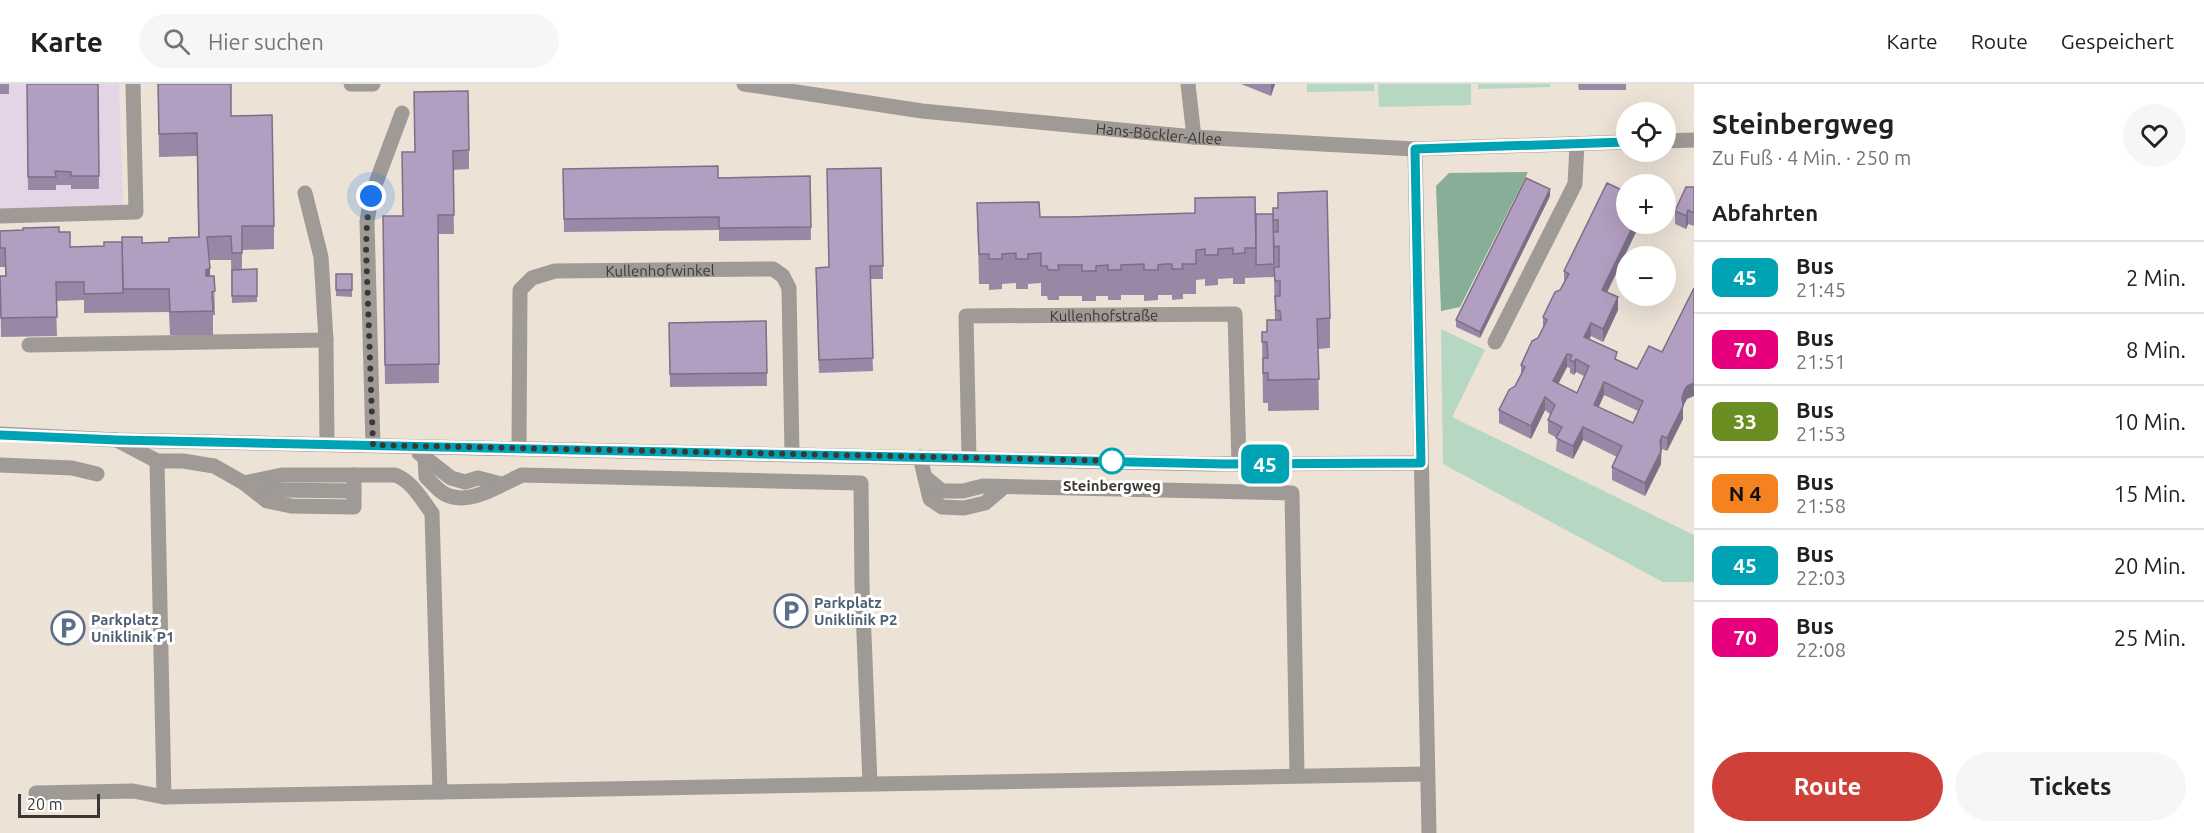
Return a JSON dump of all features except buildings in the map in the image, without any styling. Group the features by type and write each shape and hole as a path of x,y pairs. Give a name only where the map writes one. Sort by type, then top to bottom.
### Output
{"street":[{"path":"0,216 136,212 133,84"},
{"path":"351,84 373,84"},
{"name":"Hans-Böckler-Allee","path":"744,84 792,88 922,111 1194,137 1415,149 1616,142"},
{"path":"1188,84 1194,137"},
{"path":"373,445 367,222 371,196 402,113"},
{"path":"1676,141 1694,140"},
{"path":"1495,342 1575,184 1577,144"},
{"path":"1415,149 1429,833"},
{"path":"305,193 321,256 326,340 327,444"},
{"name":"Kullenhofwinkel","path":"519,448 520,290 532,278 555,271 772,269 783,276 789,288 792,454"},
{"name":"Kullenhofstraße","path":"969,458 966,316 1235,314 1239,464"},
{"path":"29,345 326,340"},
{"path":"0,435 117,440 1239,464 1421,463"},
{"path":"117,440 157,461 183,461 214,466 244,483 267,501 291,506 354,507 354,483"},
{"path":"406,446 413,448 425,458 426,477 443,494 465,498 484,494 522,475 861,483 862,586 870,783"},
{"path":"920,457 925,477 942,491 963,491 982,486 1292,493 1297,775"},
{"path":"157,461 164,797"},
{"path":"0,465 72,468 97,474"},
{"path":"244,483 280,490 354,483 395,475 403,478 432,513 440,792"},
{"path":"36,793 133,791 164,797 1427,774"}],"shaded area":[{"path":"0,84 119,84 123,208 0,213"}],"green space":[{"path":"1307,84 1374,84 1374,91 1307,92"},
{"path":"1378,84 1471,84 1471,105 1379,107"},
{"path":"1478,84 1550,84 1550,87 1478,89"},
{"path":"1528,172 1460,307 1441,311 1436,186 1449,173"},
{"path":"1441,329 1485,350 1452,417 1694,535 1694,582 1663,582 1443,464"}],"bus line":[{"name":"45","path":"0,435 117,440 1209,464 1421,463 1415,149 1616,142"}],"place":[{"name":"Steinbergweg","path":"1112,461"},
{"name":"Parkplatz Uniklinik P2","path":"791,611"},
{"name":"Parkplatz Uniklinik P1","path":"68,628"}],"route":[{"path":"371,196 366,248 373,445 1122,461 1112,461"}]}
